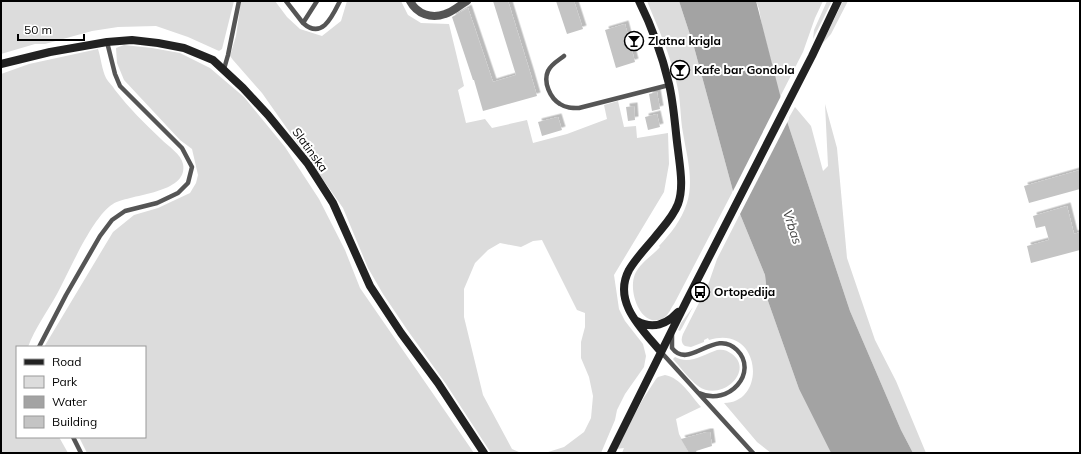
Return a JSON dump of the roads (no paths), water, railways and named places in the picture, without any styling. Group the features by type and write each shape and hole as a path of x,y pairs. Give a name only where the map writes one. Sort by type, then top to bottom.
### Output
{"street":[{"path":"410,1 417,11 426,15 437,16 446,14 467,1"},
{"path":"639,1 652,30 669,85 680,171 680,190 678,204 669,220 634,263 626,280 625,298 626,305 633,317 661,352"},
{"path":"611,453 675,322 812,56 838,1"},
{"name":"Slatinska","path":"1,64 50,52 107,42 132,40 184,48 213,60 243,88 268,115 308,164 333,203 370,286 401,333 438,383 484,453"},
{"path":"633,317 646,325 660,325 672,318 687,300"}],"lane":[{"path":"224,69 239,1"},
{"path":"286,1 309,29 316,30 322,28 332,16 340,1"},
{"path":"303,23 317,1"},
{"path":"40,346 66,295 100,236 112,220 125,211 157,203 178,193 188,183 192,167 182,148 120,86 115,74 107,42"},
{"path":"564,56 551,66 548,71 546,81 550,93 560,104 568,108 579,108 669,85"},
{"path":"675,322 671,343 672,348 678,353 690,354 717,343 725,343 737,350 744,363 743,373 739,384 732,390 725,394 715,396 705,396 699,393"},
{"path":"661,352 699,393 719,418 753,453"},
{"path":"74,438 81,453"}],"water":[{"name":"Vrbas","path":"679,1 756,1 786,118 850,311 901,430 913,453 831,453 799,389 768,301 765,275 740,214 694,47"}],"place":[{"name":"Zlatna krigla","path":"634,41"},
{"name":"Kafe bar Gondola","path":"680,70"},
{"name":"Ortopedija","path":"700,292"}]}
